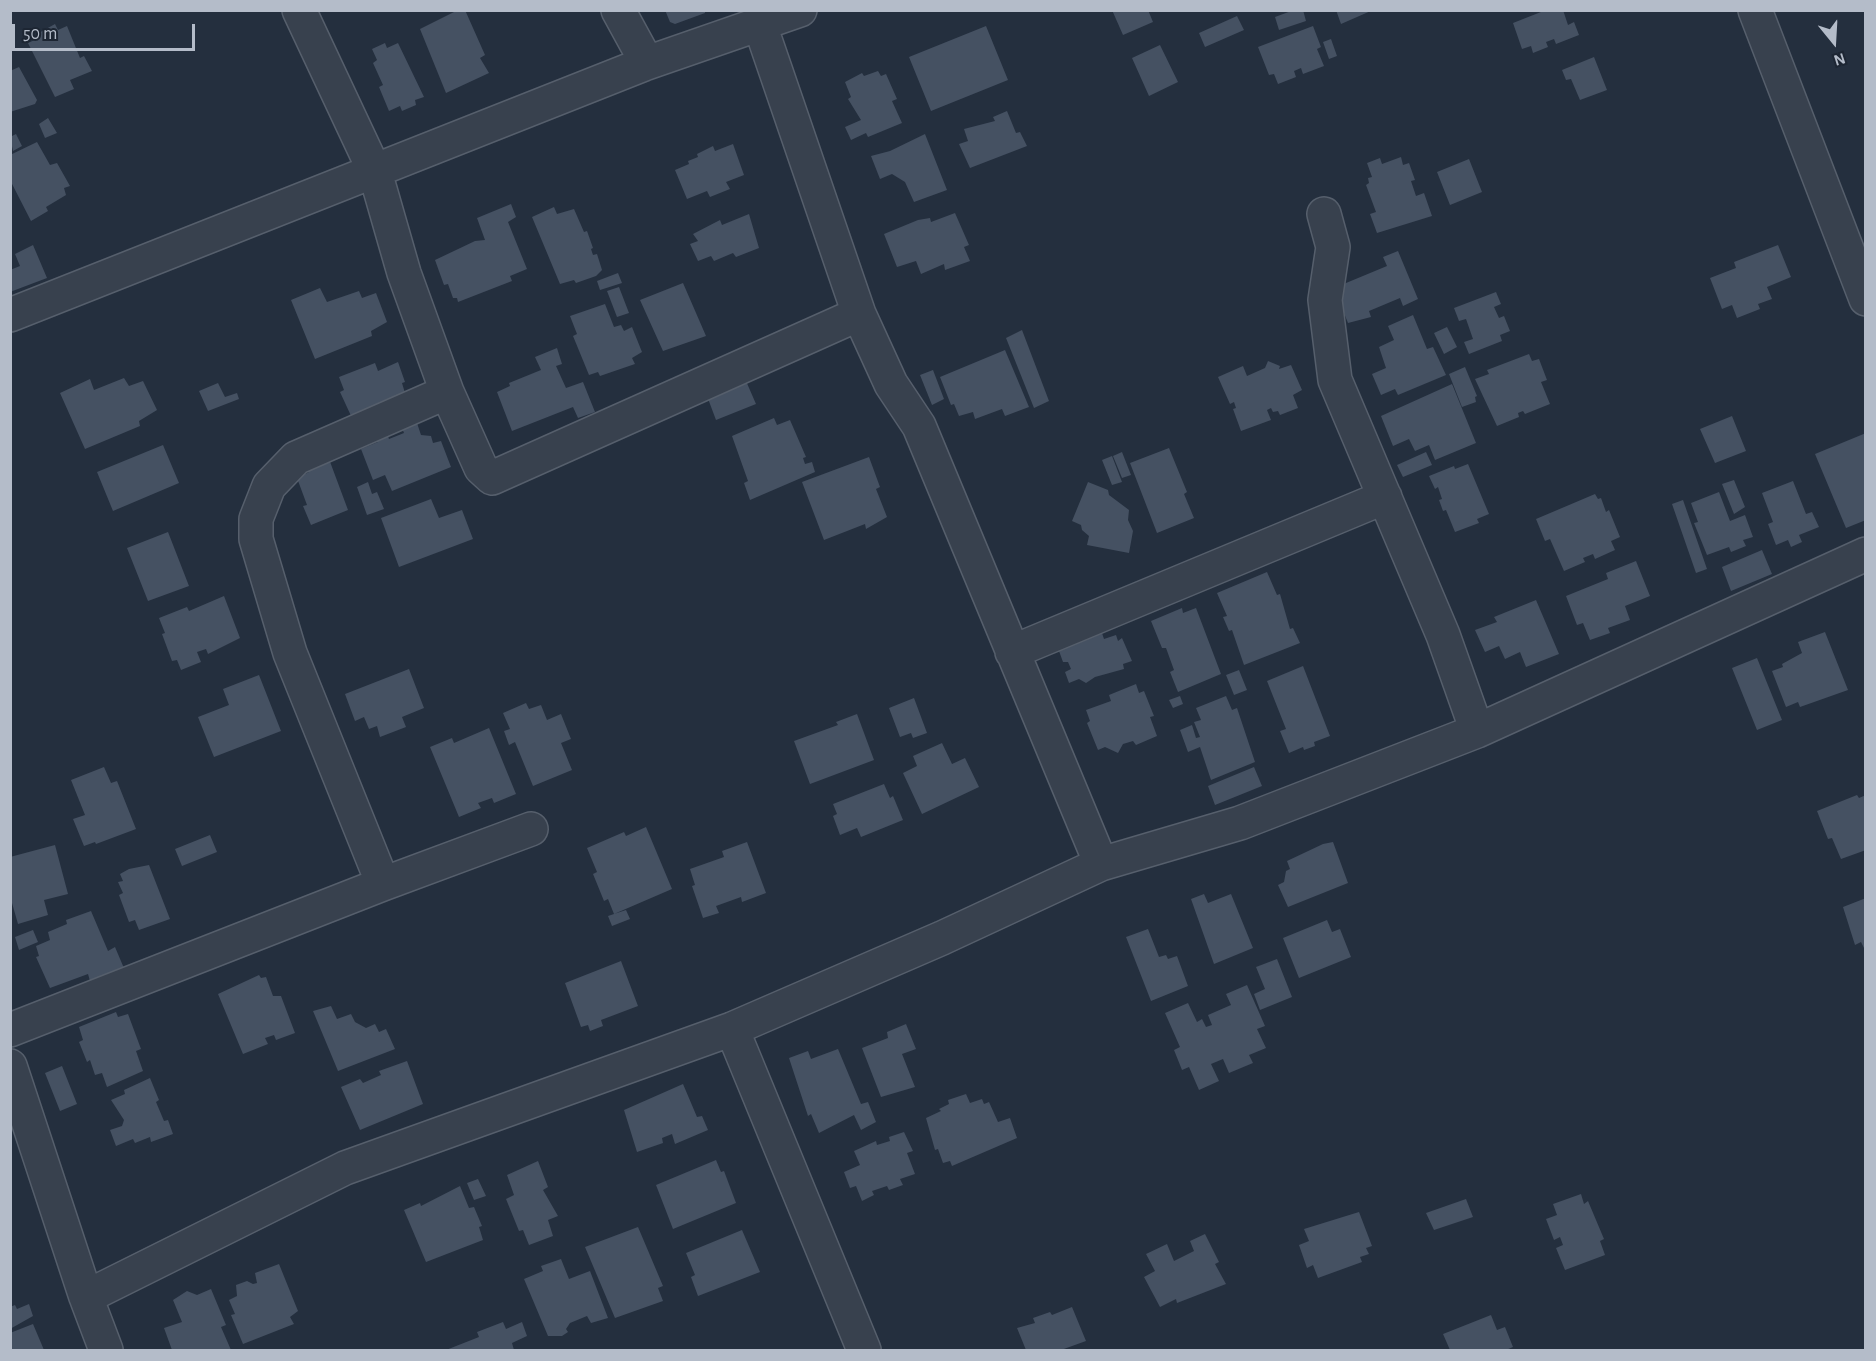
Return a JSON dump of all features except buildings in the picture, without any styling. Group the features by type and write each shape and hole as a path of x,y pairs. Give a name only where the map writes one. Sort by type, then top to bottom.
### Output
{"street":[{"path":"299,10 375,172 404,273 447,392 481,468 492,478 859,314"},
{"path":"618,10 647,63"},
{"path":"10,315 647,63 800,10"},
{"path":"1755,10 1866,299"},
{"path":"759,25 859,314 891,384 919,426 1101,864"},
{"path":"1324,214 1333,248 1325,300 1335,380 1443,635 1477,731"},
{"path":"383,884 290,653 256,539 256,519 269,486 296,458 447,392"},
{"path":"1012,652 1385,497"},
{"path":"86,1298 345,1168 732,1029 942,938 1101,864 1240,824 1477,731 1866,554"},
{"path":"10,1030 383,884 531,829"},
{"path":"732,1029 864,1350"},
{"path":"10,1066 86,1298 106,1350"}]}
